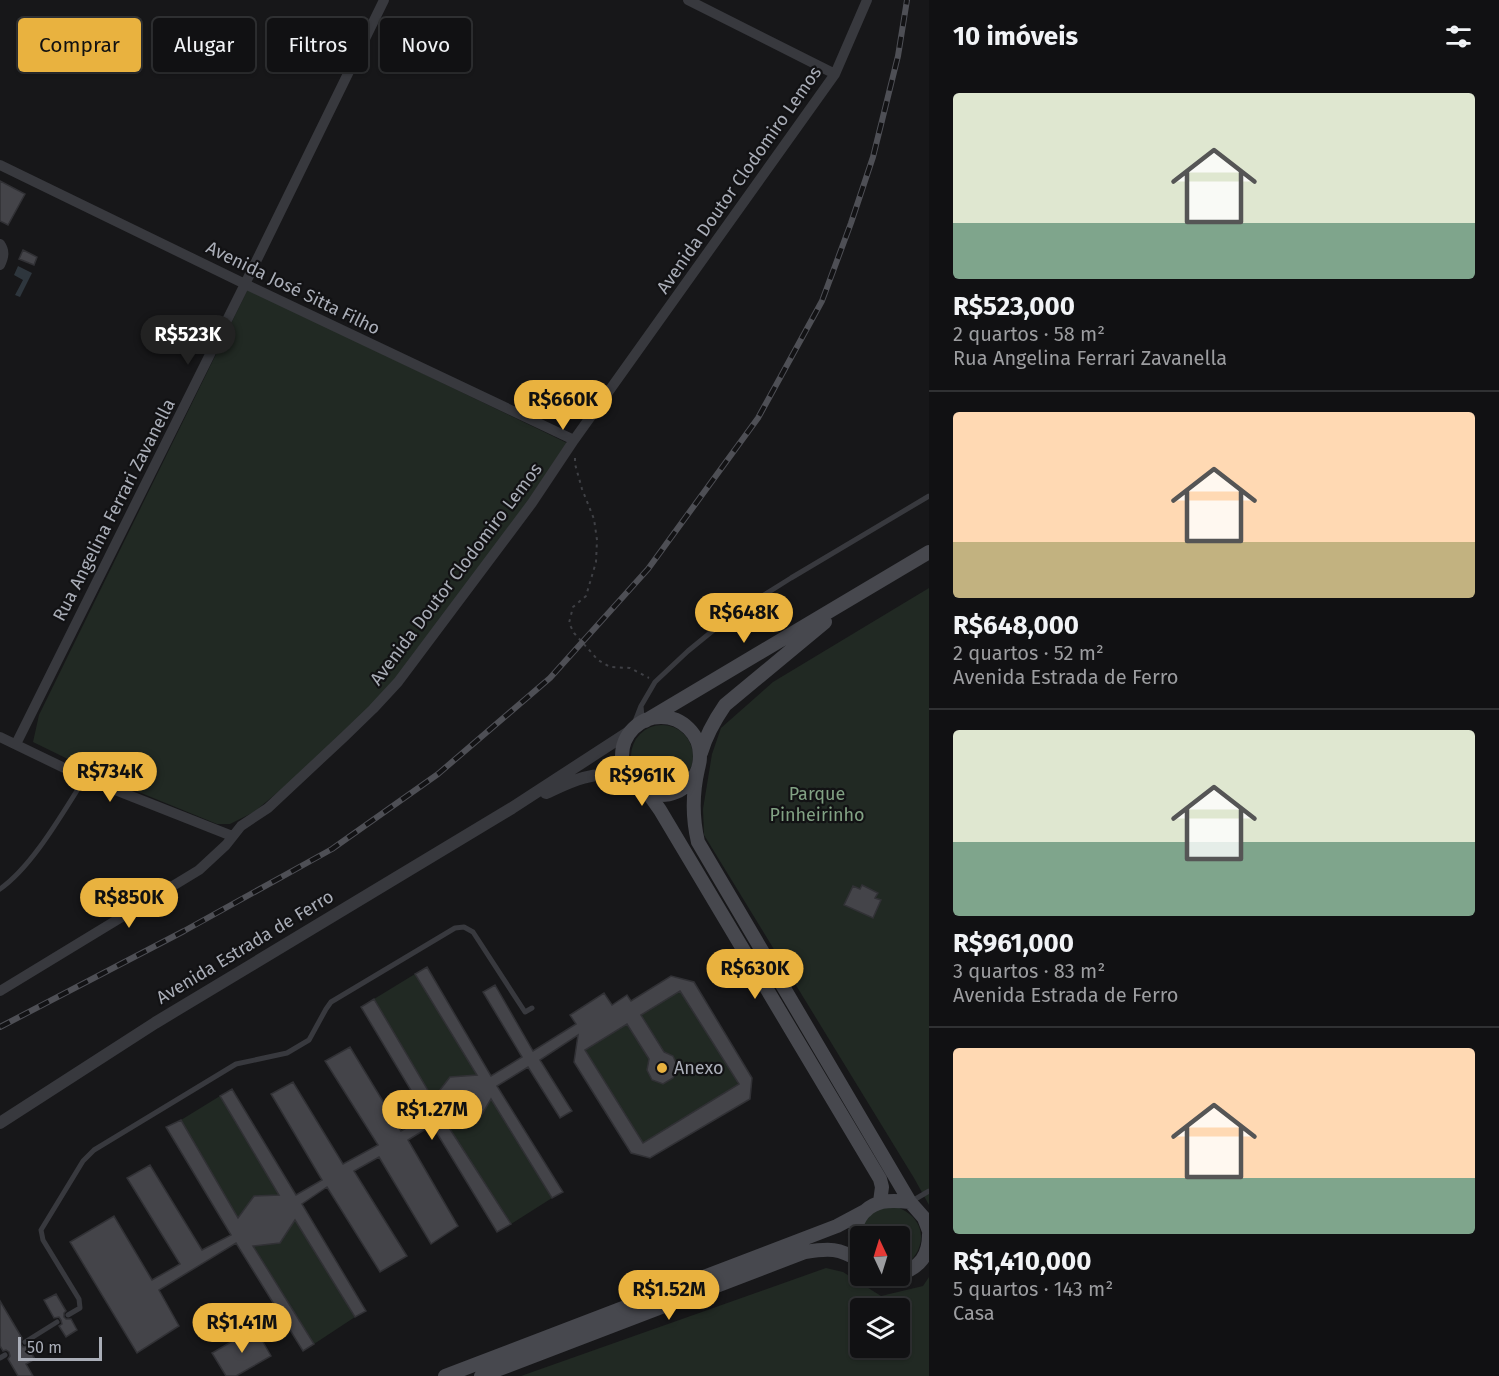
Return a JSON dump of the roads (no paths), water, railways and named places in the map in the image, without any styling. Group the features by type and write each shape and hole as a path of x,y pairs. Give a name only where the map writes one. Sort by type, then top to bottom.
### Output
{"main road":[{"name":"Avenida Estrada de Ferro","path":"632,730 929,552"},
{"name":"Avenida Estrada de Ferro","path":"859,594 725,705 714,720 700,754 692,806 693,824 698,842 910,1202 928,1224"},
{"path":"645,721 660,717 675,719 688,727 697,740 700,754"},
{"path":"632,730 624,743 622,758 626,772 635,785"},
{"path":"648,793 663,795 678,791 690,782 698,769"},
{"name":"Avenida Estrada de Ferro","path":"635,785 648,793"},
{"path":"648,793 880,1179 882,1187 880,1202"},
{"path":"445,1376 837,1226 880,1202 894,1200 910,1202"},
{"path":"857,1226 867,1210"},
{"path":"910,1270 924,1258 929,1245 928,1224"},
{"path":"481,1376 805,1252 827,1249 850,1255"}],"street":[{"name":"Rua Angelina Ferrari Zavanella","path":"16,744 384,0"},
{"path":"688,0 835,74"},
{"name":"Avenida Doutor Clodomiro Lemos","path":"0,991 198,870 226,845 241,826 268,808 329,752 398,682 532,503 574,440 835,74 867,0"},
{"name":"Avenida José Sitta Filho","path":"0,165 574,440"},
{"path":"0,244 4,254 0,265"},
{"name":"Avenida Estrada de Ferro","path":"0,1123 155,1023 512,808 632,730"},
{"path":"0,737 85,777 232,836"},
{"name":"Avenida Estrada de Ferro","path":"512,808 575,780 595,775 616,777 635,785"}],"lane":[{"path":"632,730 641,706 655,682 687,651 732,615 929,496"},
{"path":"641,706 642,717 645,721"},
{"path":"0,889 12,881 37,851 85,777"},
{"path":"68,1315 80,1308 79,1299 43,1240 41,1230 83,1161 94,1150 236,1064 287,1053 309,1040 331,1002 455,928 464,927 473,932 525,1012 532,1008"},
{"path":"910,1202 929,1191"},
{"path":"25,1342 57,1322"}],"railway":[{"path":"0,1027 184,931 332,849 438,774 550,678 648,569 758,418 822,301 873,157 898,56 907,0"}],"place":[{"name":"Anexo","path":"662,1068"}],"park label":[{"name":"Parque Pinheirinho","path":"817,804"}]}
